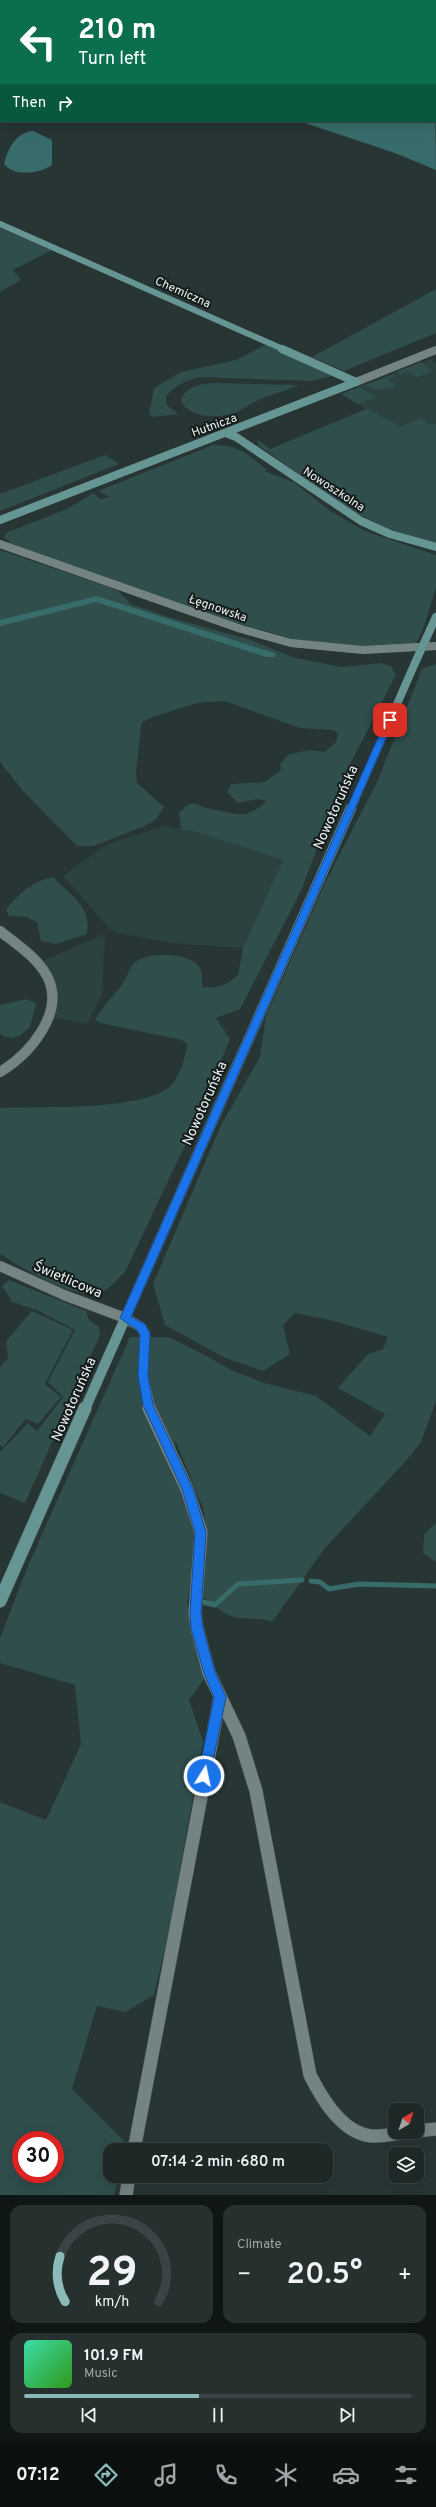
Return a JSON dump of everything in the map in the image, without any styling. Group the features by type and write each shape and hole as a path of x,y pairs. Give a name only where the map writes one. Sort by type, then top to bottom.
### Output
{"street":[{"name":"Chemiczna","path":"0,224 356,382"},
{"name":"Hutnicza","path":"0,520 214,436 228,434 436,350"},
{"name":"Nowoszkolna","path":"228,434 236,437 361,521 390,534 436,547"},
{"name":"Łęgnowska","path":"0,544 234,626 291,643 363,650 436,646"},
{"name":"Nowotoruńska","path":"0,1601 436,618"},
{"path":"0,931 38,963 48,976 54,995 52,1013 27,1052 13,1064 0,1072"},
{"name":"Świetlicowa","path":"0,1266 64,1296 125,1318 141,1327 145,1334 143,1375 148,1405 188,1489 196,1511 201,1532 195,1613 197,1628 209,1673 220,1697"},
{"path":"220,1697 239,1736 256,1791 310,2075 317,2090 328,2105 355,2130 370,2136 388,2134"},
{"path":"135,2143 220,1697"},
{"path":"424,2130 436,2129"},
{"path":"126,2195 128,2183"}],"shaded area":[{"path":"302,122 435,122 436,170 395,153"},
{"path":"33,131 52,140 52,165 47,168 27,173 14,171 8,168 4,164 10,147 21,135"},
{"path":"0,228 52,250 13,270 21,280 0,292"},
{"path":"436,289 436,333 344,371 312,357"},
{"path":"267,344 337,375 311,381 200,377 181,384 166,396 167,405 178,414 153,417 149,414 154,388 181,372 236,360"},
{"path":"430,359 436,363 436,448 341,394"},
{"path":"421,362 432,371 417,377 408,371 400,375 396,372"},
{"path":"394,374 396,376 388,380 397,385 392,387 377,390 365,385"},
{"path":"213,383 299,385 258,400 237,412 230,414 206,416 191,412 185,407 181,401 189,389 198,385"},
{"path":"360,387 375,397 359,404 401,427 420,418 429,424 436,424 436,543 409,536 384,527 362,516 342,504 259,446 257,439 270,449 366,409 341,394"},
{"path":"213,445 222,445 243,452 267,470 265,471 295,483 330,511 365,531 436,555 436,588 423,629 415,645 366,647 297,640 198,612 12,544 4,537 8,532 67,509 93,493 100,499 110,497 98,491"},
{"path":"105,455 119,464 0,511 0,494"},
{"path":"0,550 109,587 118,591 131,604 168,617 251,640 295,658 342,667 381,663 391,666 396,675 344,776 301,891 240,1009 216,1018 230,1039 198,1118 125,1272 104,1291 90,1294 63,1288 49,1282 0,1254 0,1108 87,1106 134,1101 153,1095 168,1088 172,1084 179,1074 187,1044 182,1040 100,1023 95,1019 126,979 133,964 147,957 166,955 193,961 199,966 202,976 202,987 222,986 238,975 243,948 283,860 190,830 181,830 179,813 186,806 193,803 211,809 234,813 245,814 251,812 267,801 256,799 238,803 227,792 231,784 265,782 281,770 280,764 289,754 310,750 325,752 336,742 338,734 333,730 300,728 225,701 197,703 153,717 143,722 141,727 136,773 137,783 164,807 156,819 145,826 93,846 77,846 23,791 0,762"},
{"path":"436,664 436,1401 421,1442 406,1461 325,1548 272,1622 230,1616 202,1596 206,1526 203,1508 175,1440 177,1466 196,1511 193,1569 187,1603 207,1675 189,1700 203,1742 168,1936 154,1995 125,2012 97,2006 72,2089 126,2143 103,2143 103,2183 117,2183 114,2195 0,2195 0,1802 46,1820 81,1744 75,1685 0,1663 0,1638 27,1568 130,1337 169,1337 231,1370 264,1383 316,1396 370,1436 385,1414 338,1388 368,1354 383,1349 388,1337 334,1321 295,1313 283,1325 290,1354 263,1371 225,1358 165,1325 153,1284 221,1125 260,1057 266,1016 326,881 377,782 422,669"},
{"path":"164,826 190,830 283,860 243,948 180,944 117,933 110,929 63,876 106,845"},
{"path":"53,877 83,908 88,924 87,934 56,944 41,941 37,922 26,917 9,916 6,909 27,888 39,881"},
{"path":"105,934 102,994 87,1024 50,1017 54,1004 38,963"},
{"path":"26,999 36,1003 30,1027 23,1033 13,1038 0,1034 0,1005"},
{"path":"9,1280 86,1311 89,1320 99,1327 100,1335 25,1503 0,1493 0,1452 28,1423 37,1431 63,1397 48,1382 75,1330 37,1310 12,1302 2,1286"},
{"path":"32,1311 73,1330 45,1384 61,1397 38,1424 26,1419 3,1447 0,1445 0,1367 8,1358 6,1341"},
{"path":"436,1523 436,1562 423,1553 424,1534"}],"waterway":[{"path":"0,623 86,600 97,599 270,655"},
{"path":"198,1601 215,1605 238,1584 302,1580"},
{"path":"311,1581 320,1582 329,1589 359,1584 436,1586"}],"route":[{"path":"204,1776 220,1697 209,1673 197,1628 195,1613 201,1532 196,1511 188,1489 154,1422 148,1405 144,1389 143,1375 145,1334 141,1327 125,1318 390,720"}]}
